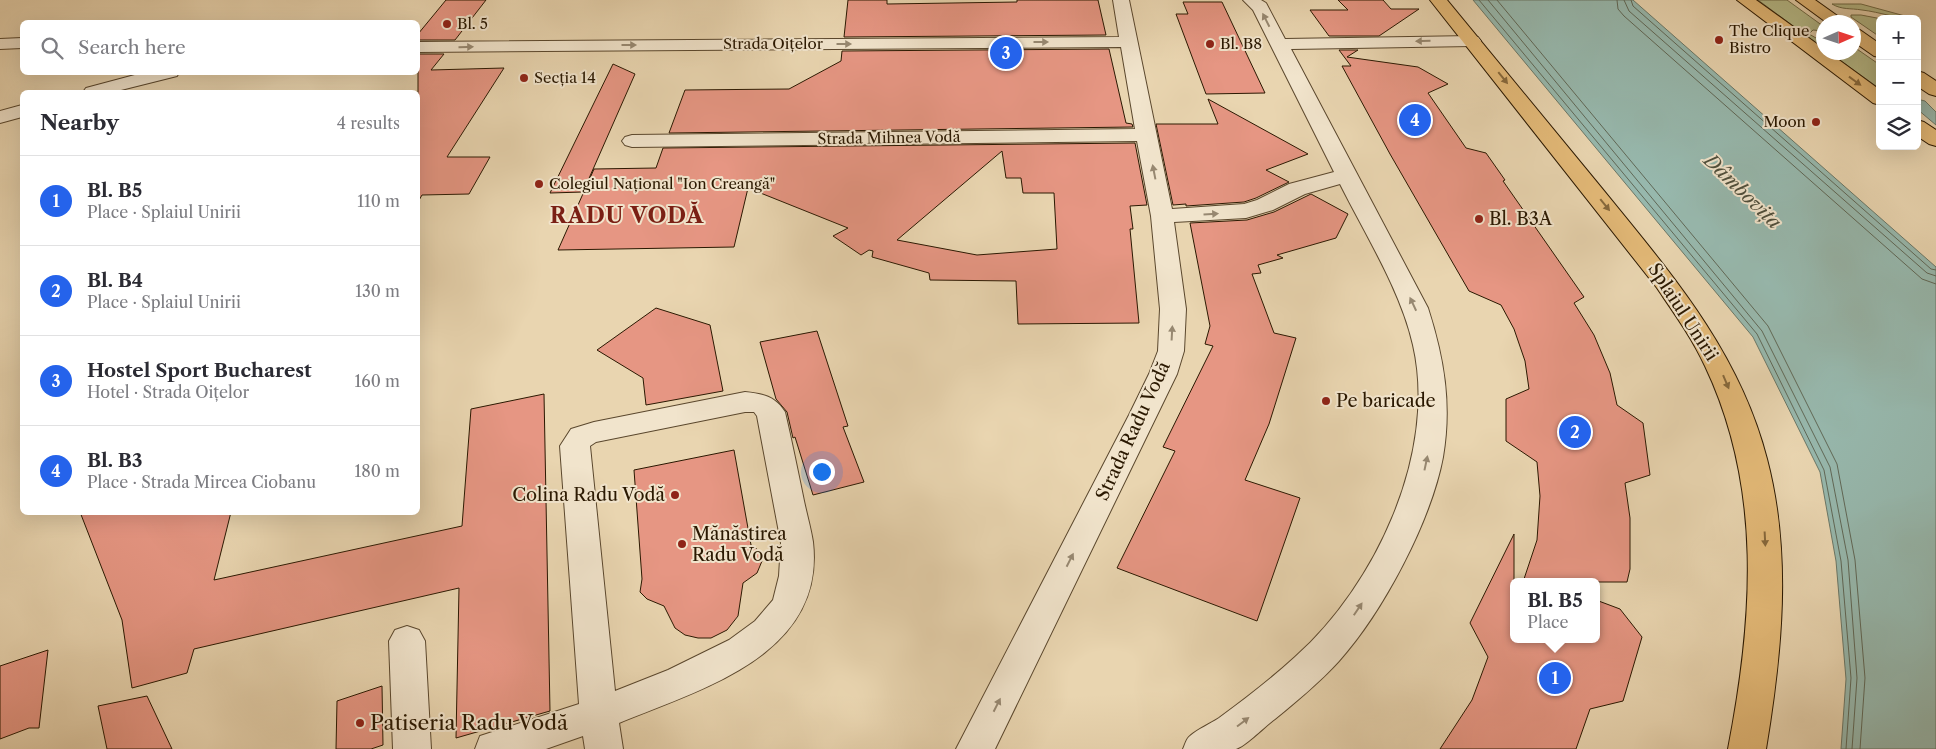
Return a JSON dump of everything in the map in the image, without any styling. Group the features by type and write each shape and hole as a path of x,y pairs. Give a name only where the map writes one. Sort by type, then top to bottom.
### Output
{"main road":[{"name":"Splaiul Unirii","path":"1438,0 1666,283 1710,350 1735,405 1752,455 1763,511 1766,568 1765,632 1758,698 1748,749"},
{"path":"1745,0 1876,96"},
{"path":"1804,0 1826,15"},
{"path":"1861,39 1876,49"},
{"path":"1921,80 1936,90"},
{"path":"1921,129 1936,140"}],"street":[{"name":"Strada Radu Vodă","path":"976,749 1163,374 1171,351 1173,309 1162,216 1121,0"},
{"path":"1202,749 1248,718 1323,654 1348,623 1373,586 1408,522 1420,493 1433,430 1433,386 1429,352 1415,308 1260,7 1251,0"},
{"path":"1278,44 1472,41"},
{"name":"Strada Oițelor","path":"420,47 1129,42"},
{"path":"0,44 20,43"},
{"path":"101,90 158,75"},
{"path":"0,117 20,112"},
{"name":"Strada Mihnea Vodă","path":"632,141 1147,135"},
{"path":"1162,216 1246,211 1265,205 1297,189 1348,175"},
{"path":"494,749 601,732 680,681 742,651 767,631 788,606 796,576 797,543 771,412 761,403 745,402 594,432 581,436 575,446 601,732"},
{"path":"408,641 412,749"}],"green space":[{"path":"1758,0 1787,0 1816,21 1816,30 1813,30 1809,34 1816,38 1816,43"},
{"path":"1832,4 1861,4 1901,15 1888,15"},
{"path":"1861,15 1876,18 1876,34 1861,24"},
{"path":"1861,52 1876,62 1876,86 1840,60 1861,60"}],"water":[{"name":"Dâmbovița","path":"1473,0 1633,0 1936,267 1936,749 1841,749 1846,679 1836,561 1820,472 1753,337"},
{"path":"1921,100 1925,101 1936,112 1936,125 1921,112"}],"building":[{"name":"Bl. 5","path":"446,0 486,0 455,40 420,40 420,32"},
{"path":"848,0 887,0 887,4 1017,2 1017,0 1098,0 1106,35 844,37"},
{"path":"1338,0 1383,0 1391,9 1419,9 1379,36 1329,36 1310,10 1348,10"},
{"name":"Bl. B8","path":"1183,2 1222,2 1265,93 1206,94 1176,14 1188,14"},
{"path":"1109,49 1126,123 1132,124 1133,127 669,133 685,90 789,89 841,61 842,51"},
{"path":"1339,50 1358,50 1347,57 1418,67 1448,84 1428,93 1466,148 1486,153 1505,180 1503,181 1584,297 1574,303 1594,335 1610,373 1617,405 1643,423 1650,475 1625,483 1630,518 1630,569 1627,582 1600,582 1600,578 1524,578 1537,540 1540,496 1537,462 1506,441 1506,399 1529,389 1525,361 1514,329 1501,305 1469,291 1342,66 1351,66"},
{"path":"420,54 444,54 431,70 504,68 447,157 490,157 469,194 422,195 420,198 420,90 418,90"},
{"path":"613,64 635,74 583,192 550,193"},
{"path":"1208,99 1308,154 1266,170 1289,182 1244,202 1186,206 1186,204 1173,205 1156,124 1218,124"},
{"path":"1135,143 1147,205 1130,206 1133,229 1130,229 1139,323 1018,324 1016,281 930,280 929,273 872,257 873,251 869,250 861,255 833,236 848,228 748,188 734,247 558,250 594,169 656,168 663,148","holes":["1002,151 1006,178 1021,178 1023,193 1054,193 1057,249 977,255 897,240"]},
{"path":"1311,194 1348,214 1336,238 1277,255 1283,258 1258,265 1261,273 1252,274 1274,333 1296,338 1269,424 1245,480 1300,498 1257,621 1117,568 1175,451 1163,447 1213,346 1205,344 1210,326 1190,223 1247,220 1274,212"},
{"path":"656,308 710,325 723,391 646,405 643,378 597,350"},
{"path":"817,331 848,426 843,427 864,482 813,495 795,437 793,438 787,412 776,399 760,342"},
{"path":"544,394 550,711 456,738 459,588 194,649 187,673 132,688 122,620 81,515 230,515 214,580 462,526 471,409"},
{"name":"Mănăstirea Radu Vodă","path":"734,450 751,545 758,550 762,561 757,573 743,583 738,616 727,630 711,638 698,638 685,635 675,628 664,606 647,599 640,592 642,579 634,470"},
{"path":"1514,534 1514,578 1510,578 1510,643 1600,643 1600,602 1620,609 1642,637 1623,701 1590,709 1576,749 1440,749 1472,700 1488,657 1470,623"},
{"path":"48,650 39,728 29,728 0,739 0,666"},
{"name":"Patiseria Radu Vodă","path":"382,686 383,745 371,749 336,749 337,701"},
{"path":"147,696 172,749 107,749 98,706"}],"place":[{"name":"Bl. 5","path":"447,24"},
{"name":"The Clique Bistro","path":"1719,40"},
{"name":"Bl. B8","path":"1210,44"},
{"name":"Hostel Sport Bucharest","path":"1006,53"},
{"name":"Secția 14","path":"524,78"},
{"name":"Bl. B3","path":"1415,120"},
{"name":"Moon","path":"1816,122"},
{"name":"Colegiul Național \"Ion Creangă\"","path":"539,184"},
{"name":"Bl. B3A","path":"1479,219"},
{"name":"Pe baricade","path":"1326,401"},
{"name":"Bl. B4","path":"1575,432"},
{"name":"Colina Radu Vodă","path":"675,495"},
{"name":"Mănăstirea Radu Vodă","path":"682,544"},
{"name":"Bl. B5","path":"1555,678"},
{"name":"Patiseria Radu Vodă","path":"360,723"}],"district":[{"name":"RADU VODĂ","path":"627,215"}]}
